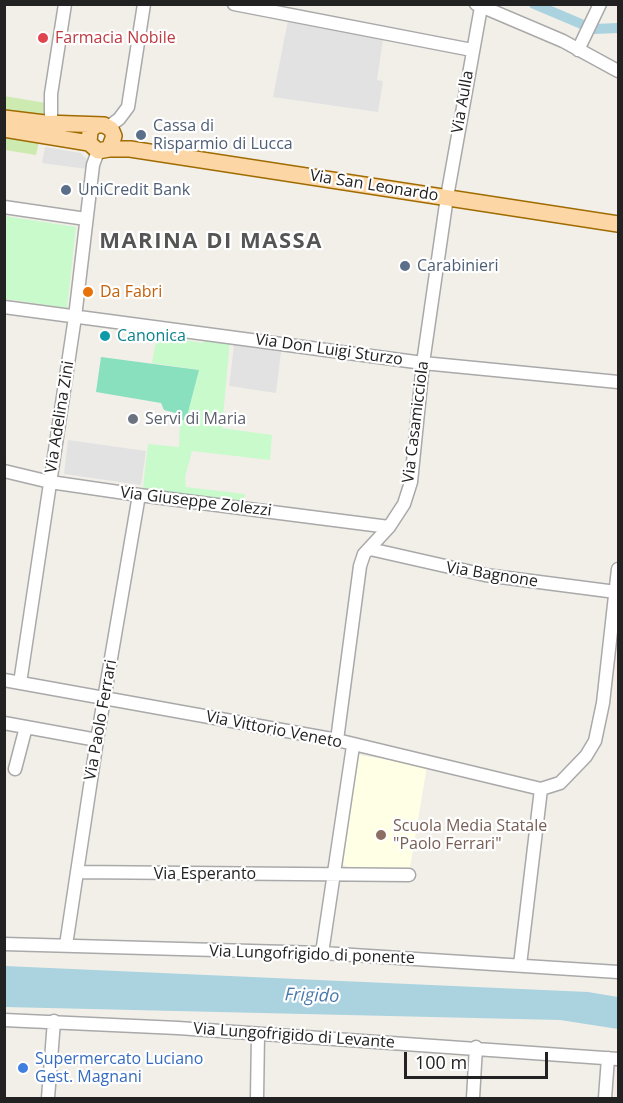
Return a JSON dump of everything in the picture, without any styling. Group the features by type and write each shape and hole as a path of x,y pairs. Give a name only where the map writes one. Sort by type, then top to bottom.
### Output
{"main road":[{"path":"4,118 51,124 102,139"},
{"path":"4,129 102,139"},
{"name":"Via San Leonardo","path":"102,139 130,149 618,224"}],"street":[{"path":"51,124 51,94 65,4"},
{"path":"102,139 128,107 144,4"},
{"path":"234,4 472,50"},
{"path":"478,6 581,45 618,72"},
{"name":"Via Aulla","path":"447,197 478,6"},
{"path":"581,45 598,10"},
{"name":"Via Adelina Zini","path":"20,683 75,317 86,219 102,139"},
{"name":"Via Casamicciola","path":"337,740 360,566 364,554 388,527 404,504 411,482 423,363 447,197"},
{"path":"4,207 86,219"},
{"name":"Via Don Luigi Sturzo","path":"4,308 423,363 618,382"},
{"name":"Via Giuseppe Zolezzi","path":"4,471 50,482 139,495 388,527"},
{"name":"Via Paolo Ferrari","path":"66,945 97,740 139,495"},
{"name":"Via Bagnone","path":"370,549 446,568 616,591"},
{"path":"520,965 541,789 560,783 586,756 595,741 603,703 618,569"},
{"name":"Via Vittorio Veneto","path":"4,680 337,740 353,746 541,789"},
{"path":"4,723 97,740"},
{"path":"15,769 26,727"},
{"path":"322,953 353,746"},
{"name":"Via Esperanto","path":"77,872 410,875"},
{"name":"Via Lungofrigido di ponente","path":"4,944 322,953 618,972"},
{"name":"Via Lungofrigido di Levante","path":"4,1020 54,1021 476,1047 613,1058"},
{"path":"48,1098 54,1021"},
{"path":"257,1098 258,1034"},
{"path":"473,1098 476,1047"},
{"path":"605,1098 613,1058"}],"shaded area":[{"path":"288,20 383,39 377,80 383,81 378,112 273,97"},
{"path":"45,147 81,153 88,161 87,169 42,163"},
{"path":"234,345 281,352 276,393 229,386"},
{"path":"68,440 146,451 141,485 64,474"},
{"name":"Scuola Media Statale \"Paolo Ferrari\"","path":"359,755 427,766 410,868 350,868 343,865"}],"green space":[{"path":"4,96 46,103 44,117 5,110"},
{"path":"4,133 40,137 36,155 5,150"},
{"path":"5,216 76,227 67,308 5,299"},
{"path":"157,336 203,343 205,338 230,340 222,428 272,435 270,460 192,451 185,477 186,487 245,494 243,504 143,488 148,444 179,447 180,420 186,420 199,370 152,363"},
{"path":"101,357 199,370 186,420 180,420 179,414 164,410 161,403 96,392"}],"water":[{"name":"Frigido","path":"5,966 588,992 618,997 618,1029 560,1020 5,1007"}],"waterway":[{"path":"534,4 586,26"},
{"path":"594,29 618,28"}],"place":[{"name":"Farmacia Nobile","path":"43,38"},
{"name":"Cassa di Risparmio di Lucca","path":"141,135"},
{"name":"UniCredit Bank","path":"66,190"},
{"name":"Carabinieri","path":"405,266"},
{"name":"Da Fabri","path":"88,292"},
{"name":"Canonica","path":"105,336"},
{"name":"Servi di Maria","path":"133,419"},
{"name":"Scuola Media Statale \"Paolo Ferrari\"","path":"381,835"},
{"name":"Supermercato Luciano Gest. Magnani","path":"23,1068"}],"district":[{"name":"MARINA DI MASSA","path":"211,242"}]}
